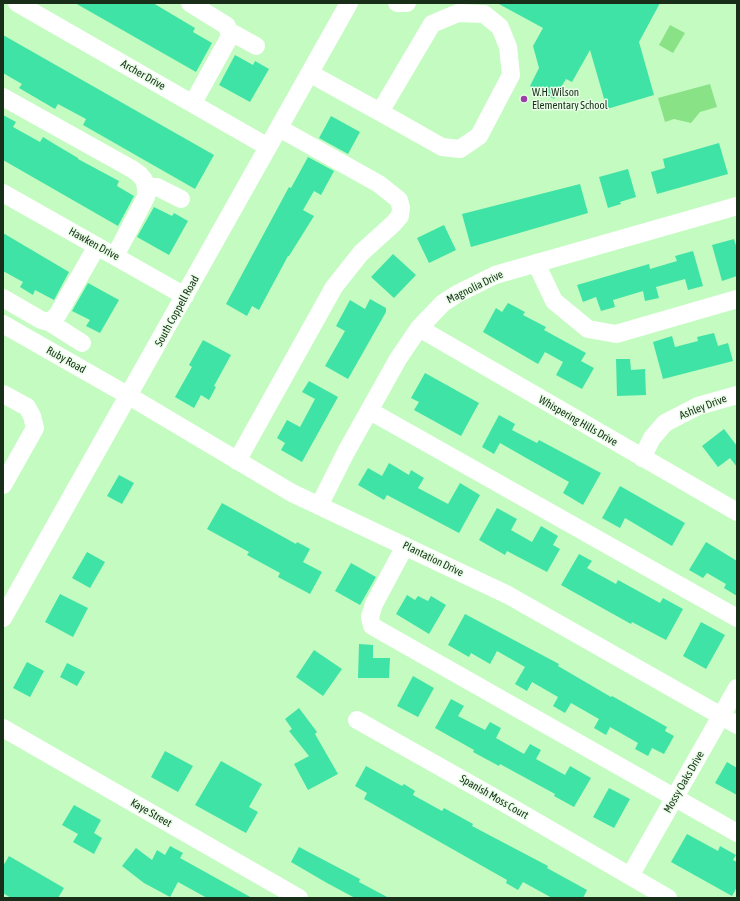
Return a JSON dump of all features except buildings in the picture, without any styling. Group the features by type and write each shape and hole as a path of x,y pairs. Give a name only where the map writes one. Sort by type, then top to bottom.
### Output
{"street":[{"name":"Archer Drive","path":"17,3 268,147"},
{"path":"190,3 227,26 229,31 228,43 193,103"},
{"name":"South Coppell Road","path":"3,618 349,3"},
{"path":"397,3 407,3"},
{"path":"310,73 442,147 460,149 479,136 511,75 508,47 500,26 484,14 458,13 432,24 380,112"},
{"path":"229,31 256,46"},
{"path":"3,97 139,174 146,187 146,197 115,256"},
{"path":"237,461 334,287 361,254 400,216 401,208 399,200 379,184 279,128"},
{"path":"146,187 157,187 181,198"},
{"name":"Hawken Drive","path":"3,193 185,296"},
{"name":"Magnolia Drive","path":"319,506 346,452 370,412 398,359 420,328 443,303 495,274 737,206"},
{"path":"49,322 58,314 97,246"},
{"path":"536,263 554,301 588,329 616,334 737,299"},
{"path":"3,298 41,320 49,322 82,343"},
{"name":"Ruby Road","path":"3,324 129,396"},
{"name":"Whispering Hills Drive","path":"420,328 737,512"},
{"path":"3,394 27,407 32,416 34,428 3,485"},
{"name":"Ashley Drive","path":"642,458 652,438 665,423 698,406 737,395"},
{"name":"Plantation Drive","path":"129,396 292,492 508,595 639,671 737,725"},
{"path":"370,412 737,618"},
{"path":"405,546 374,604 370,617 372,626 737,833"},
{"name":"Mossy Oaks Drive","path":"630,876 737,688"},
{"name":"Spanish Moss Court","path":"357,720 668,898"},
{"name":"Kaye Street","path":"3,728 299,898"}],"green space":[{"path":"670,25 685,33 673,53 659,45"},
{"path":"710,84 717,107 700,112 691,123 674,119 665,122 658,98"}],"place":[{"name":"W.H. Wilson Elementary School","path":"524,99"}]}
